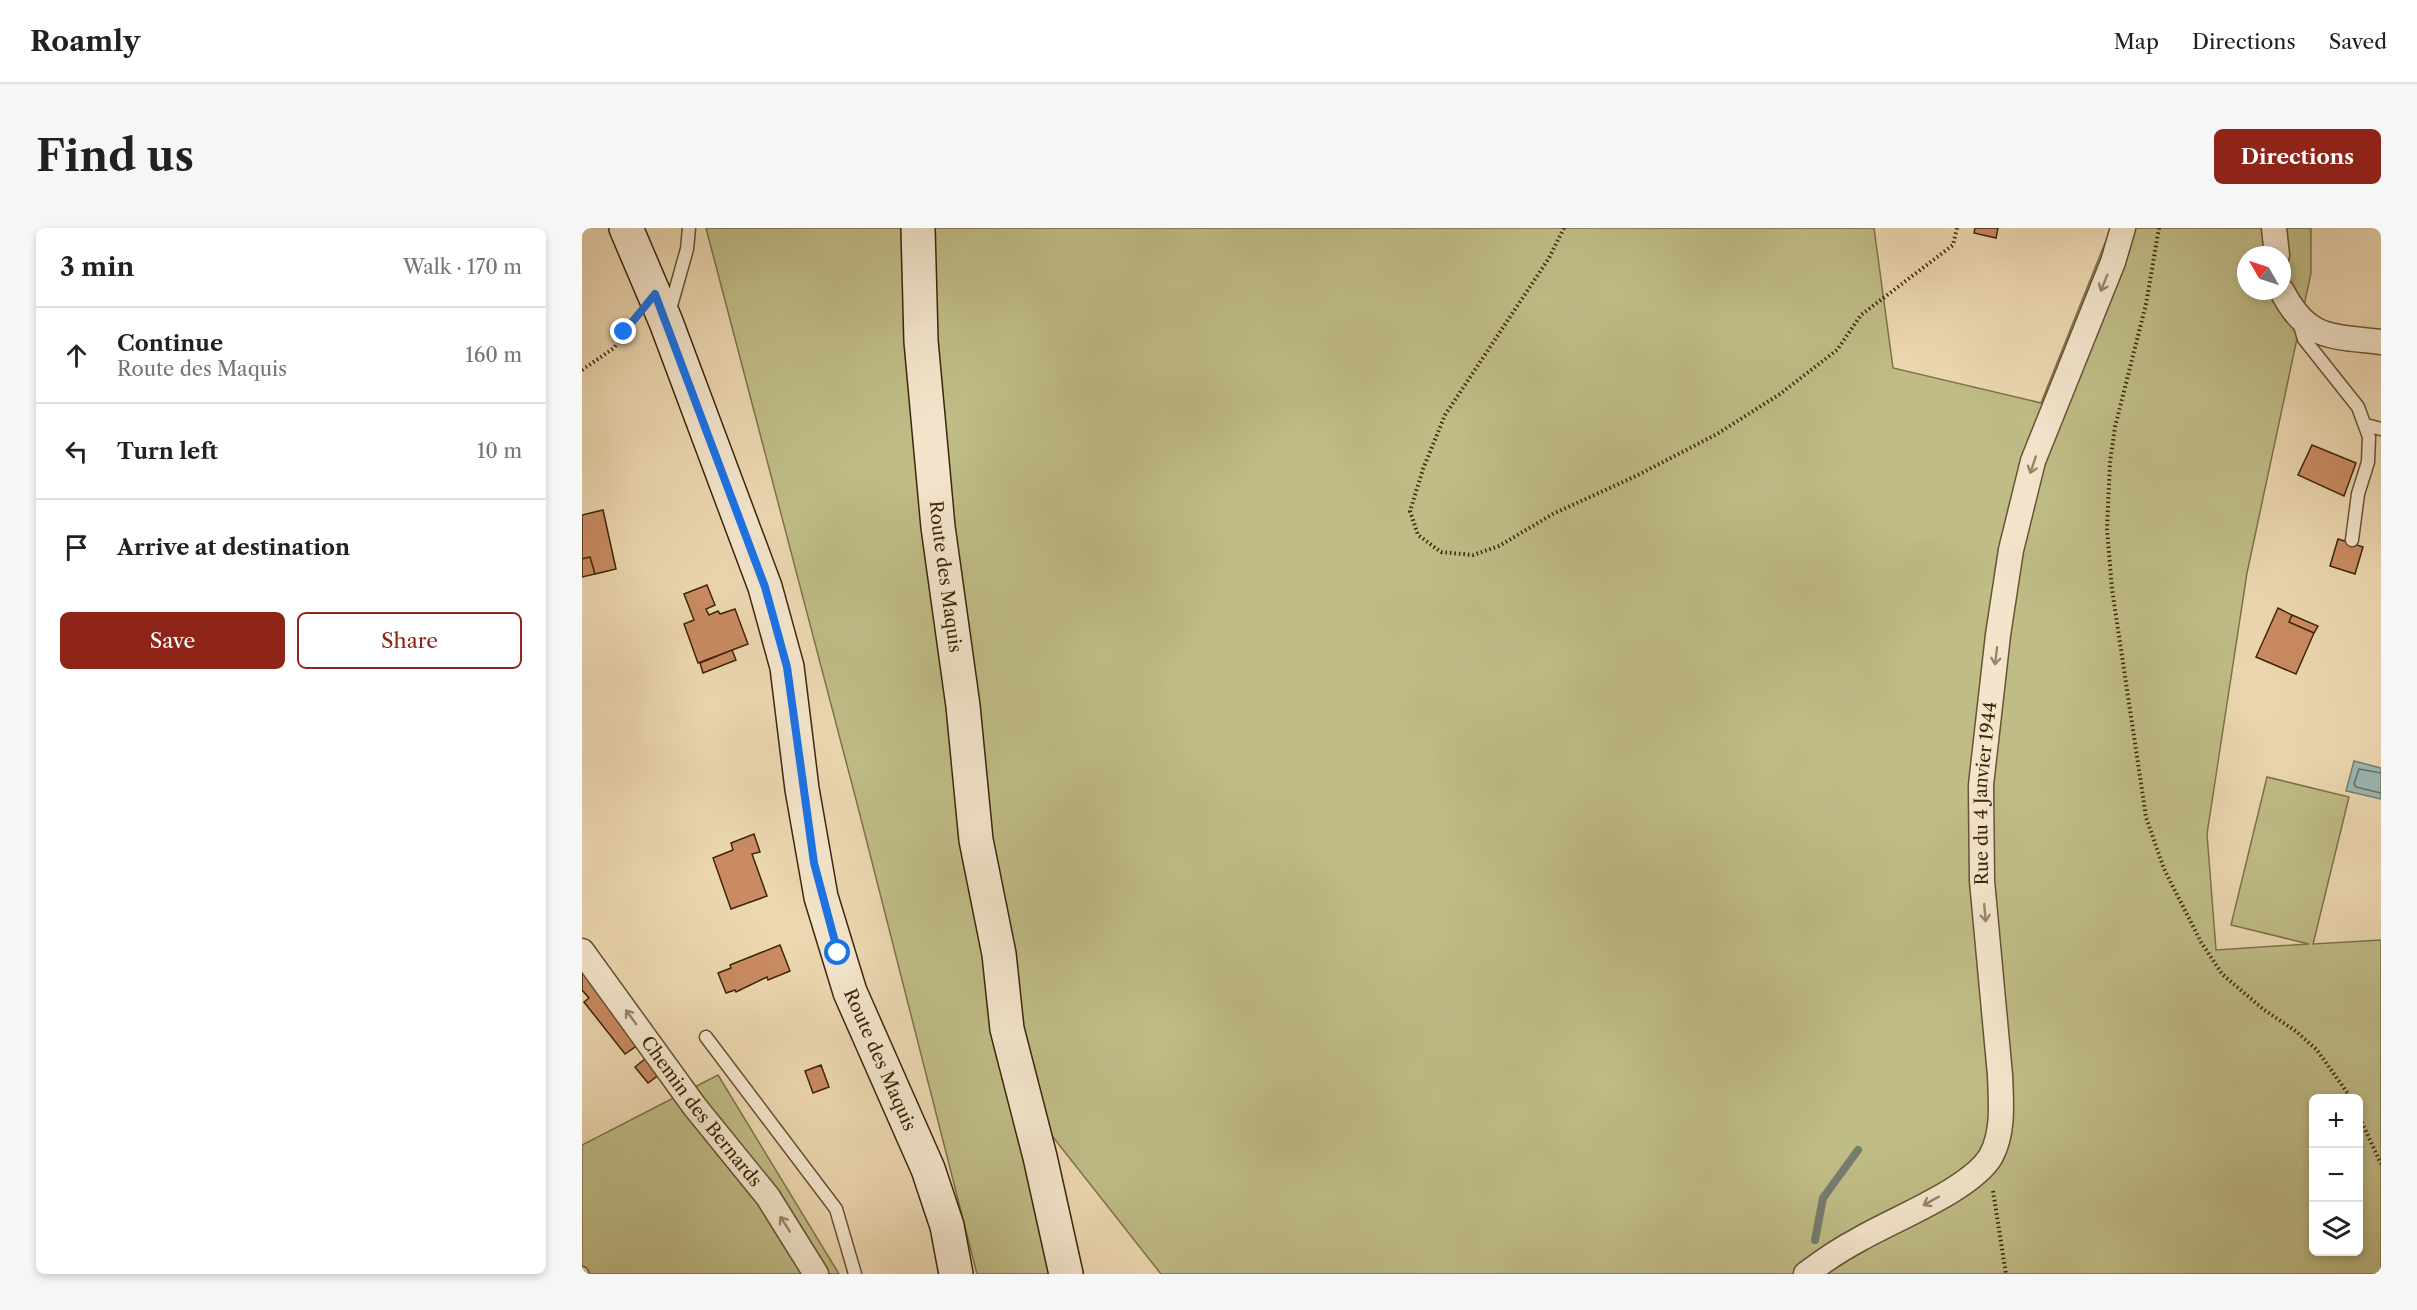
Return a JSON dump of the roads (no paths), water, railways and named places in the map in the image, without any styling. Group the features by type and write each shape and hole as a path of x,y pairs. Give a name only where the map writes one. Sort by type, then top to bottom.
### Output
{"street":[{"name":"Route des Maquis","path":"626,228 660,308 742,522 768,599 787,667 814,863 832,934 850,992 928,1168 947,1226 956,1274"},
{"name":"Route des Maquis","path":"918,228 921,341 938,527 963,706 976,840 999,954 1007,1029 1040,1157 1066,1274"},
{"name":"Rue du 4 Janvier 1944","path":"1806,1274 1861,1238 1928,1203 1981,1170 1998,1138 2001,1105 1982,881 1981,785 2000,624 2011,550 2033,461 2113,262 2123,228"},
{"path":"2274,228 2276,246"},
{"path":"2286,300 2292,311 2303,322 2324,334 2381,342"},
{"name":"Chemin des Bernards","path":"582,951 695,1107 768,1197 816,1274"}],"lane":[{"path":"660,308 687,249 689,228"},
{"path":"2303,322 2301,330 2304,339 2358,407 2366,425 2370,449 2358,494 2352,540"},
{"path":"2366,425 2381,429"},
{"path":"706,1037 837,1209 855,1274"}],"water":[{"path":"2354,761 2381,768 2381,799 2346,791"}],"waterway":[{"path":"1815,1240 1823,1198 1858,1150"}]}
